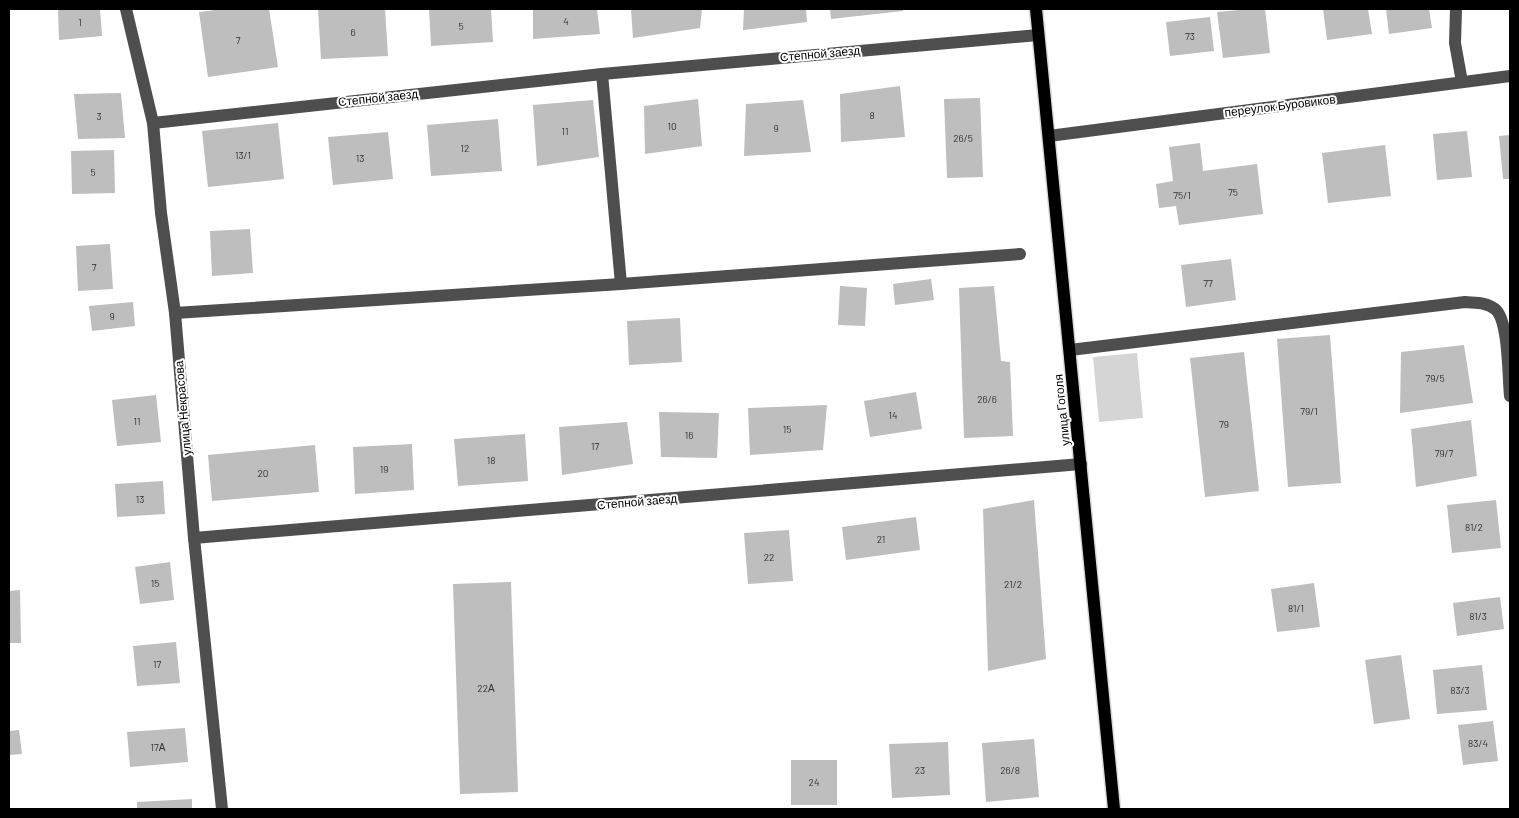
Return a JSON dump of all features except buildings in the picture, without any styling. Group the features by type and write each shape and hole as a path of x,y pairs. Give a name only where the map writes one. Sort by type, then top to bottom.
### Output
{"main road":[{"name":"улица Гоголя","path":"1036,9 1114,809"}],"street":[{"name":"улица Некрасова","path":"126,9 153,123 161,213 174,313 194,538 222,809"},
{"path":"1456,9 1455,44 1462,82"},
{"name":"Степной заезд","path":"153,123 602,74 1038,35"},
{"path":"602,74 621,284"},
{"name":"переулок Буровиков","path":"1049,136 1510,76"},
{"path":"174,313 621,284 1020,254"},
{"path":"1070,350 1465,302 1484,303 1496,310 1504,323 1510,396"},
{"name":"Степной заезд","path":"194,538 1081,464"}],"shaded area":[{"path":"1137,353 1143,418 1099,422 1093,357"}]}
